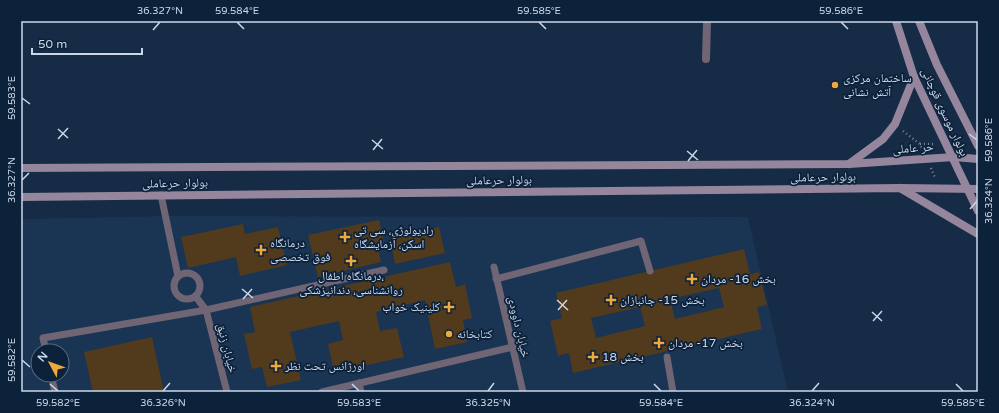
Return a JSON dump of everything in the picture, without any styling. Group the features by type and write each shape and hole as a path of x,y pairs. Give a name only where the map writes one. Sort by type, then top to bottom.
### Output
{"main road":[{"name":"بولوار موسوی قوچانی","path":"896,21 914,77 954,157 978,211"},
{"name":"بولوار موسوی قوچانی","path":"919,21 937,65 978,146"},
{"path":"849,164 883,138 895,124 914,77"},
{"name":"حر عاملی","path":"849,164 954,157 978,159"},
{"name":"بولوار حرعاملی","path":"21,168 849,164"},
{"path":"900,188 978,234"},
{"name":"بولوار حرعاملی","path":"21,197 900,188 978,190"}],"street":[{"path":"706,59 707,21"}],"lane":[{"path":"161,196 178,276 173,285 176,295 185,300 196,297"},
{"path":"496,279 641,241 650,271"},
{"name":"خیابان داوودی","path":"494,268 523,392"},
{"path":"44,343 43,338 206,310 384,270"},
{"path":"178,276 188,273 198,278 200,288 196,297"},
{"path":"196,297 206,310"},
{"name":"خیابان زنبق","path":"206,310 227,392"},
{"path":"322,392 513,347"},
{"path":"667,357 673,392"},
{"path":"359,383 361,392"}],"shaded area":[{"path":"165,216 748,217 788,392 21,392 21,219"}],"building":[{"path":"379,220 384,243 377,245 381,262 318,277 308,235"},
{"path":"243,224 245,234 278,227 287,265 240,276 236,257 188,268 181,237"},
{"path":"439,227 445,253 395,264 390,238"},
{"path":"744,249 750,274 759,272 767,305 757,307 762,329 573,373 569,353 558,356 550,321 562,318 556,293","holes":["719,288 724,307 675,319 670,299","640,307 645,326 596,338 591,318"]},
{"path":"450,262 456,287 465,284 472,318 463,320 467,342 435,349 425,300 376,312 380,331 397,328 404,357 334,372 328,344 343,340 339,321 290,332 301,380 267,387 262,367 252,369 244,334 255,332 250,307"},
{"path":"152,337 164,392 93,392 84,352"}],"place":[{"name":"ساختمان مرکزی آتش نشانی","path":"835,85"},
{"name":"رادیولوژی، سی تی اسکن، آزمایشگاه","path":"345,237"},
{"name":"درمانگاه فوق تخصصی","path":"261,250"},
{"name":"درمانگاه اطفال، روانشناسی، دندانپزشکی","path":"351,261"},
{"name":"بخش 16- مردان","path":"692,279"},
{"name":"بخش 15- جانبازان","path":"611,300"},
{"name":"کلینیک خواب","path":"449,307"},
{"name":"کتابخانه","path":"449,334"},
{"name":"بخش 17- مردان","path":"659,343"},
{"name":"بخش 18","path":"593,357"},
{"name":"اورژانس تحت نظر","path":"276,366"}]}
